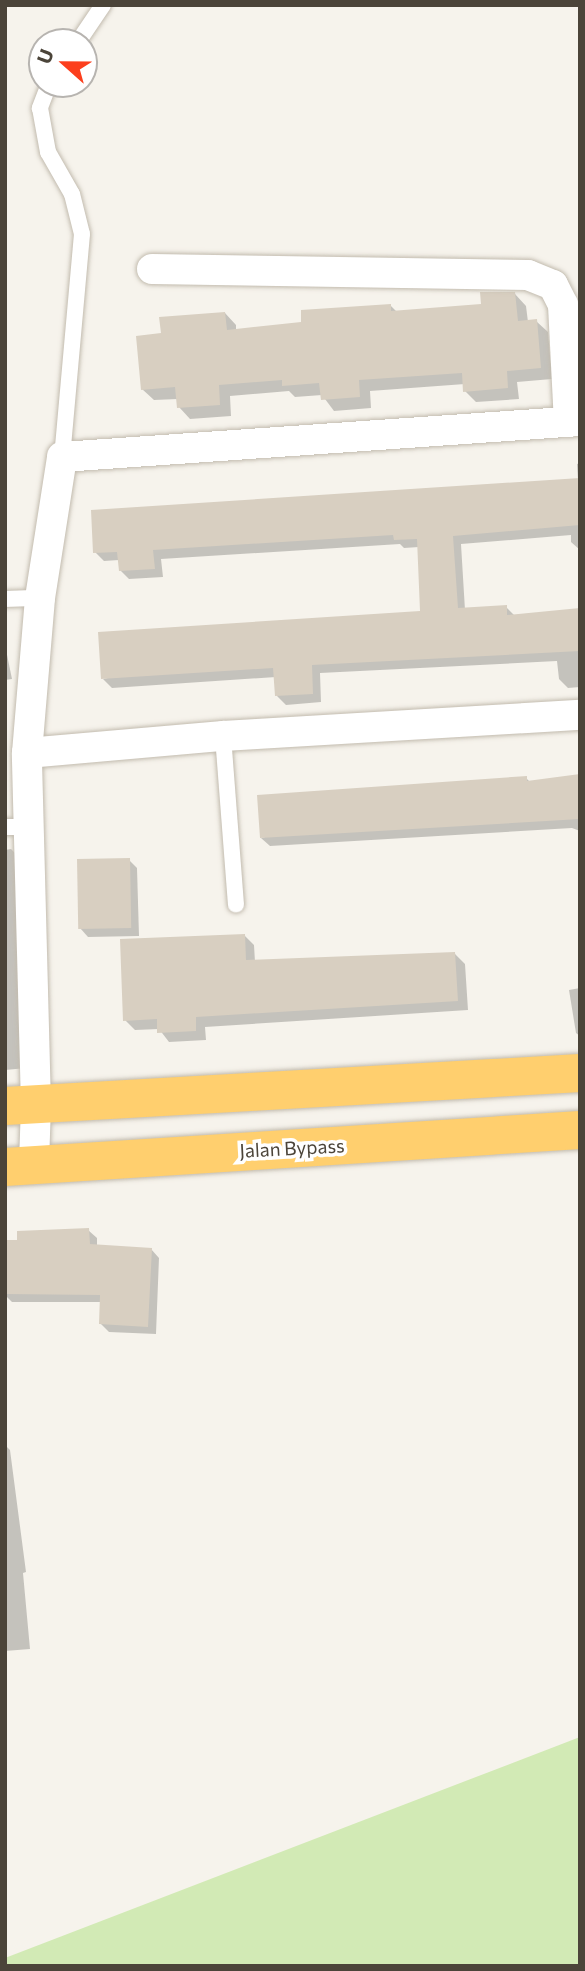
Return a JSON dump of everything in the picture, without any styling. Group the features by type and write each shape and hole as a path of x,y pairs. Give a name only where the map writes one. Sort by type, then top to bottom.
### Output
{"highway":[{"path":"21,1106 580,1073"},
{"name":"Jalan Bypass","path":"20,1165 580,1130"}],"street":[{"path":"20,1165 16,827 27,753 40,598 62,457 574,421 563,305 553,285 528,275 152,268"},
{"path":"27,753 223,736 580,715"}],"lane":[{"path":"87,28 103,5"},
{"path":"44,98 40,108 48,152 72,194 82,234 62,457"},
{"path":"5,599 40,598"},
{"path":"223,736 236,905"}],"green space":[{"path":"580,1737 580,1966 5,1966 5,1958"}],"building":[{"path":"480,292 515,292 518,321 537,319 541,368 507,371 508,388 463,392 462,373 359,380 360,397 321,400 319,383 282,386 282,380 219,385 220,405 177,408 175,387 141,390 136,336 161,333 159,317 225,312 227,330 301,322 301,310 391,304 391,311 481,304"},
{"path":"580,478 580,525 453,536 458,608 507,605 507,615 580,608 580,651 312,665 313,694 275,696 273,668 101,679 98,632 420,611 417,539 394,540 393,535 153,550 155,569 119,571 117,552 93,553 91,510"},
{"path":"580,774 580,819 260,838 257,795 527,776 527,781"},
{"path":"130,858 131,928 78,929 77,859"},
{"path":"245,934 246,960 455,952 458,1001 196,1017 196,1031 157,1033 157,1019 123,1021 120,939"},
{"path":"89,1228 90,1244 152,1248 148,1327 99,1324 100,1295 5,1294 5,1240 17,1240 17,1231"}]}
